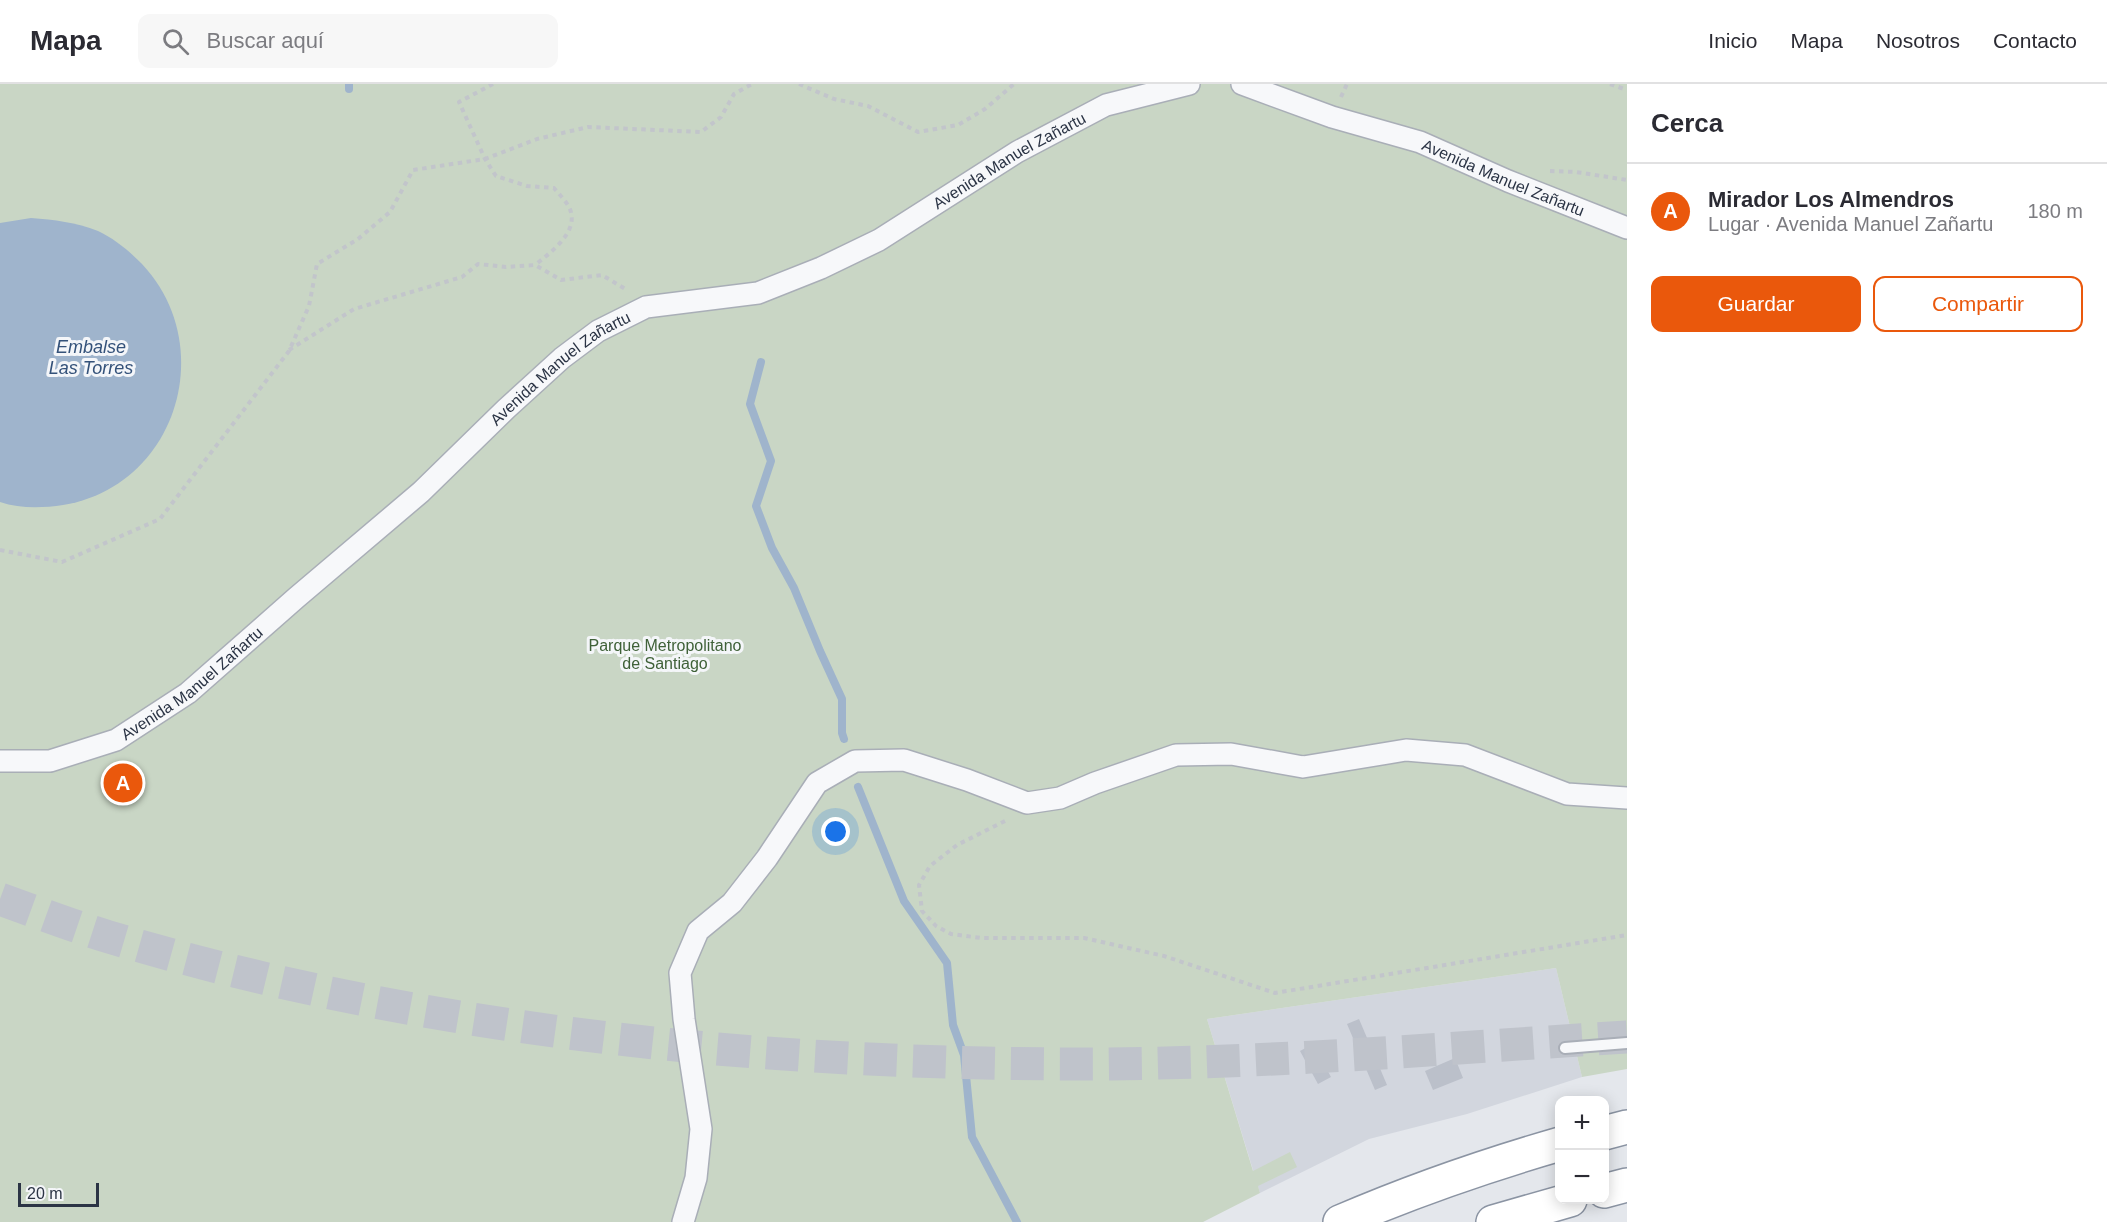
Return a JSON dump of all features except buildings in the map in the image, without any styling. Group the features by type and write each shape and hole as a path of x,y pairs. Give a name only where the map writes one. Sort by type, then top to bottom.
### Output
{"highway":[{"path":"1609,1132 1627,1127"},
{"path":"1340,1222 1436,1183 1555,1145"},
{"path":"1609,1190 1627,1185"},
{"path":"1493,1222 1556,1204"}],"street":[{"name":"Avenida Manuel Zañartu","path":"0,761 50,761 116,740 188,693 421,492 562,358 598,331 646,307 758,292 820,268 879,240 1017,152 1106,105 1189,84"},
{"name":"Avenida Manuel Zañartu","path":"1242,84 1332,117 1420,142 1508,181 1627,228"},
{"path":"682,1222 696,1178 701,1129 684,1019 680,973 698,931 732,903 767,858 817,783 855,761 904,760 967,780 1027,803 1060,798 1095,783 1176,755 1231,754 1302,767 1406,750 1465,755 1567,794 1627,798"}],"lane":[{"path":"1565,1048 1627,1043"}],"path":[{"path":"493,84 459,102 485,159 496,176 527,186 554,188 570,209 570,230 557,247 535,265"},
{"path":"0,550 62,562 160,519 288,351 309,306 317,264 358,239 390,212 413,170 485,159 537,139 588,127 701,132 721,117 734,94 752,84"},
{"path":"799,84 834,99 868,106 918,132 958,125 985,110 1014,84"},
{"path":"1610,84 1627,90"},
{"path":"1508,181 1525,169 1576,172 1627,180"},
{"path":"288,351 354,309 462,277 478,264 506,267 535,265 561,280 602,274 620,285 646,307"},
{"path":"1008,820 957,845 930,866 920,885 922,911 936,926 951,934 981,938 1084,938 1164,956 1275,993 1627,935"}],"shaded area":[{"path":"1556,968 1582,1077 1467,1114 1369,1139 1260,1193 1207,1019"}],"green space":[{"name":"Parque Metropolitano de Santiago","path":"0,84 1627,84 1627,1069 1582,1077 1556,968 1207,1019 1253,1171 1290,1152 1297,1167 1258,1186 1260,1193 1203,1222 0,1222"}],"water":[{"name":"Embalse Las Torres","path":"31,218 73,223 98,231 121,246 142,264 165,297 178,334 181,371 174,408 158,442 134,471 102,493 63,505 40,507 15,506 0,502 0,223"}],"waterway":[{"path":"349,84 349,89"},
{"path":"761,362 750,404 771,461 756,506 772,548 794,588 842,699 844,739"},
{"path":"858,787 904,901 947,963 953,1025 964,1055 972,1137 1017,1222"}],"tunnel":[{"path":"0,899 109,937 228,969 348,996 469,1018 591,1036 713,1049 836,1057 1082,1064 1355,1055 1627,1037"}],"place":[{"name":"Mirador Los Almendros","path":"123,783"}]}
